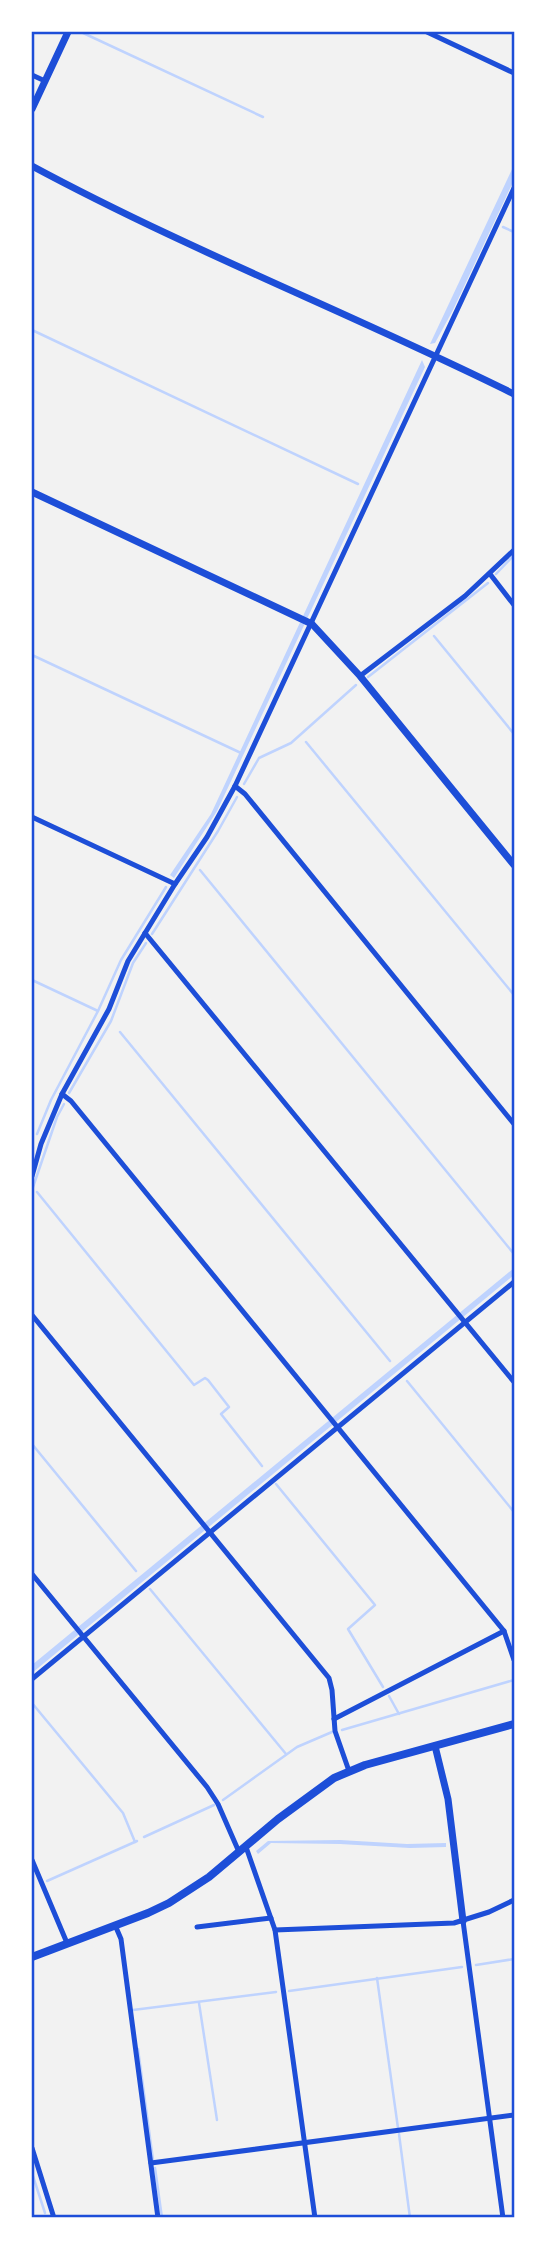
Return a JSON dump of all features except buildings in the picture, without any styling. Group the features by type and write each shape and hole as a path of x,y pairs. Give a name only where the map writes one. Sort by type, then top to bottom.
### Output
{"main road":[{"path":"32,1957 148,1913 196,1887 278,1819 334,1778 349,1771 514,1724"}],"street":[{"path":"32,109 68,32"},
{"path":"427,32 514,73"},
{"path":"32,75 44,81"},
{"path":"32,166 162,231 514,394"},
{"path":"32,1176 41,1144 62,1094 109,1009 128,961 207,837 234,786 514,188"},
{"path":"32,492 312,624 360,676 514,864"},
{"path":"360,676 437,618 490,574 514,550"},
{"path":"490,574 514,604"},
{"path":"234,786 245,794 514,1124"},
{"path":"32,817 175,884"},
{"path":"145,933 514,1382"},
{"path":"62,1094 71,1101 504,1631 514,1660"},
{"path":"32,1140 41,1144"},
{"path":"32,1679 514,1282"},
{"path":"32,1315 329,1678 335,1731 349,1771"},
{"path":"32,1574 207,1787 242,1849 275,1930 314,2217"},
{"path":"334,1718 504,1631"},
{"path":"435,1746 448,1799 503,2217"},
{"path":"32,1860 67,1944"},
{"path":"275,1930 463,1922 514,1900"},
{"path":"197,1927 271,1918"},
{"path":"115,1925 121,1939 158,2217"},
{"path":"150,2163 514,2115"},
{"path":"32,2148 54,2217"}],"water":[{"path":"514,165 514,180 453,310 435,343 430,344"},
{"path":"422,360 425,367 217,811 174,878 170,875 211,814"},
{"path":"514,1268 514,1275 32,1673 32,1665"},
{"path":"340,1840 407,1844 446,1843 446,1847 271,1843 258,1854 256,1851 268,1841"}],"waterway":[{"path":"81,32 263,117"},
{"path":"503,227 514,232"},
{"path":"32,330 358,484"},
{"path":"496,574 514,555"},
{"path":"368,677 488,583"},
{"path":"434,636 514,734"},
{"path":"32,655 241,753"},
{"path":"244,784 259,758 291,743 356,685"},
{"path":"306,742 514,995"},
{"path":"152,934 237,797"},
{"path":"200,870 514,1254"},
{"path":"37,1134 51,1100 98,1011 121,960 166,887"},
{"path":"69,1093 111,1021 133,963 146,943"},
{"path":"32,980 98,1011"},
{"path":"120,1032 390,1361"},
{"path":"32,1190 64,1104"},
{"path":"32,1152 33,1148"},
{"path":"37,1192 194,1385 205,1378 208,1380 229,1407 221,1414 262,1466"},
{"path":"407,1381 514,1512"},
{"path":"32,1444 136,1571"},
{"path":"276,1484 375,1605 348,1629 383,1687"},
{"path":"150,1589 286,1754"},
{"path":"342,1730 514,1680"},
{"path":"389,1696 399,1714"},
{"path":"32,1703 123,1813 135,1842"},
{"path":"223,1800 297,1747 332,1732"},
{"path":"144,1837 214,1805"},
{"path":"47,1881 137,1841"},
{"path":"476,1965 514,1959"},
{"path":"289,1991 462,1967"},
{"path":"377,1978 398,2128"},
{"path":"133,2010 276,1992"},
{"path":"199,2003 217,2120"},
{"path":"138,2049 153,2160"},
{"path":"399,2134 410,2218"},
{"path":"155,2168 162,2218"},
{"path":"32,2173 45,2213"}]}
